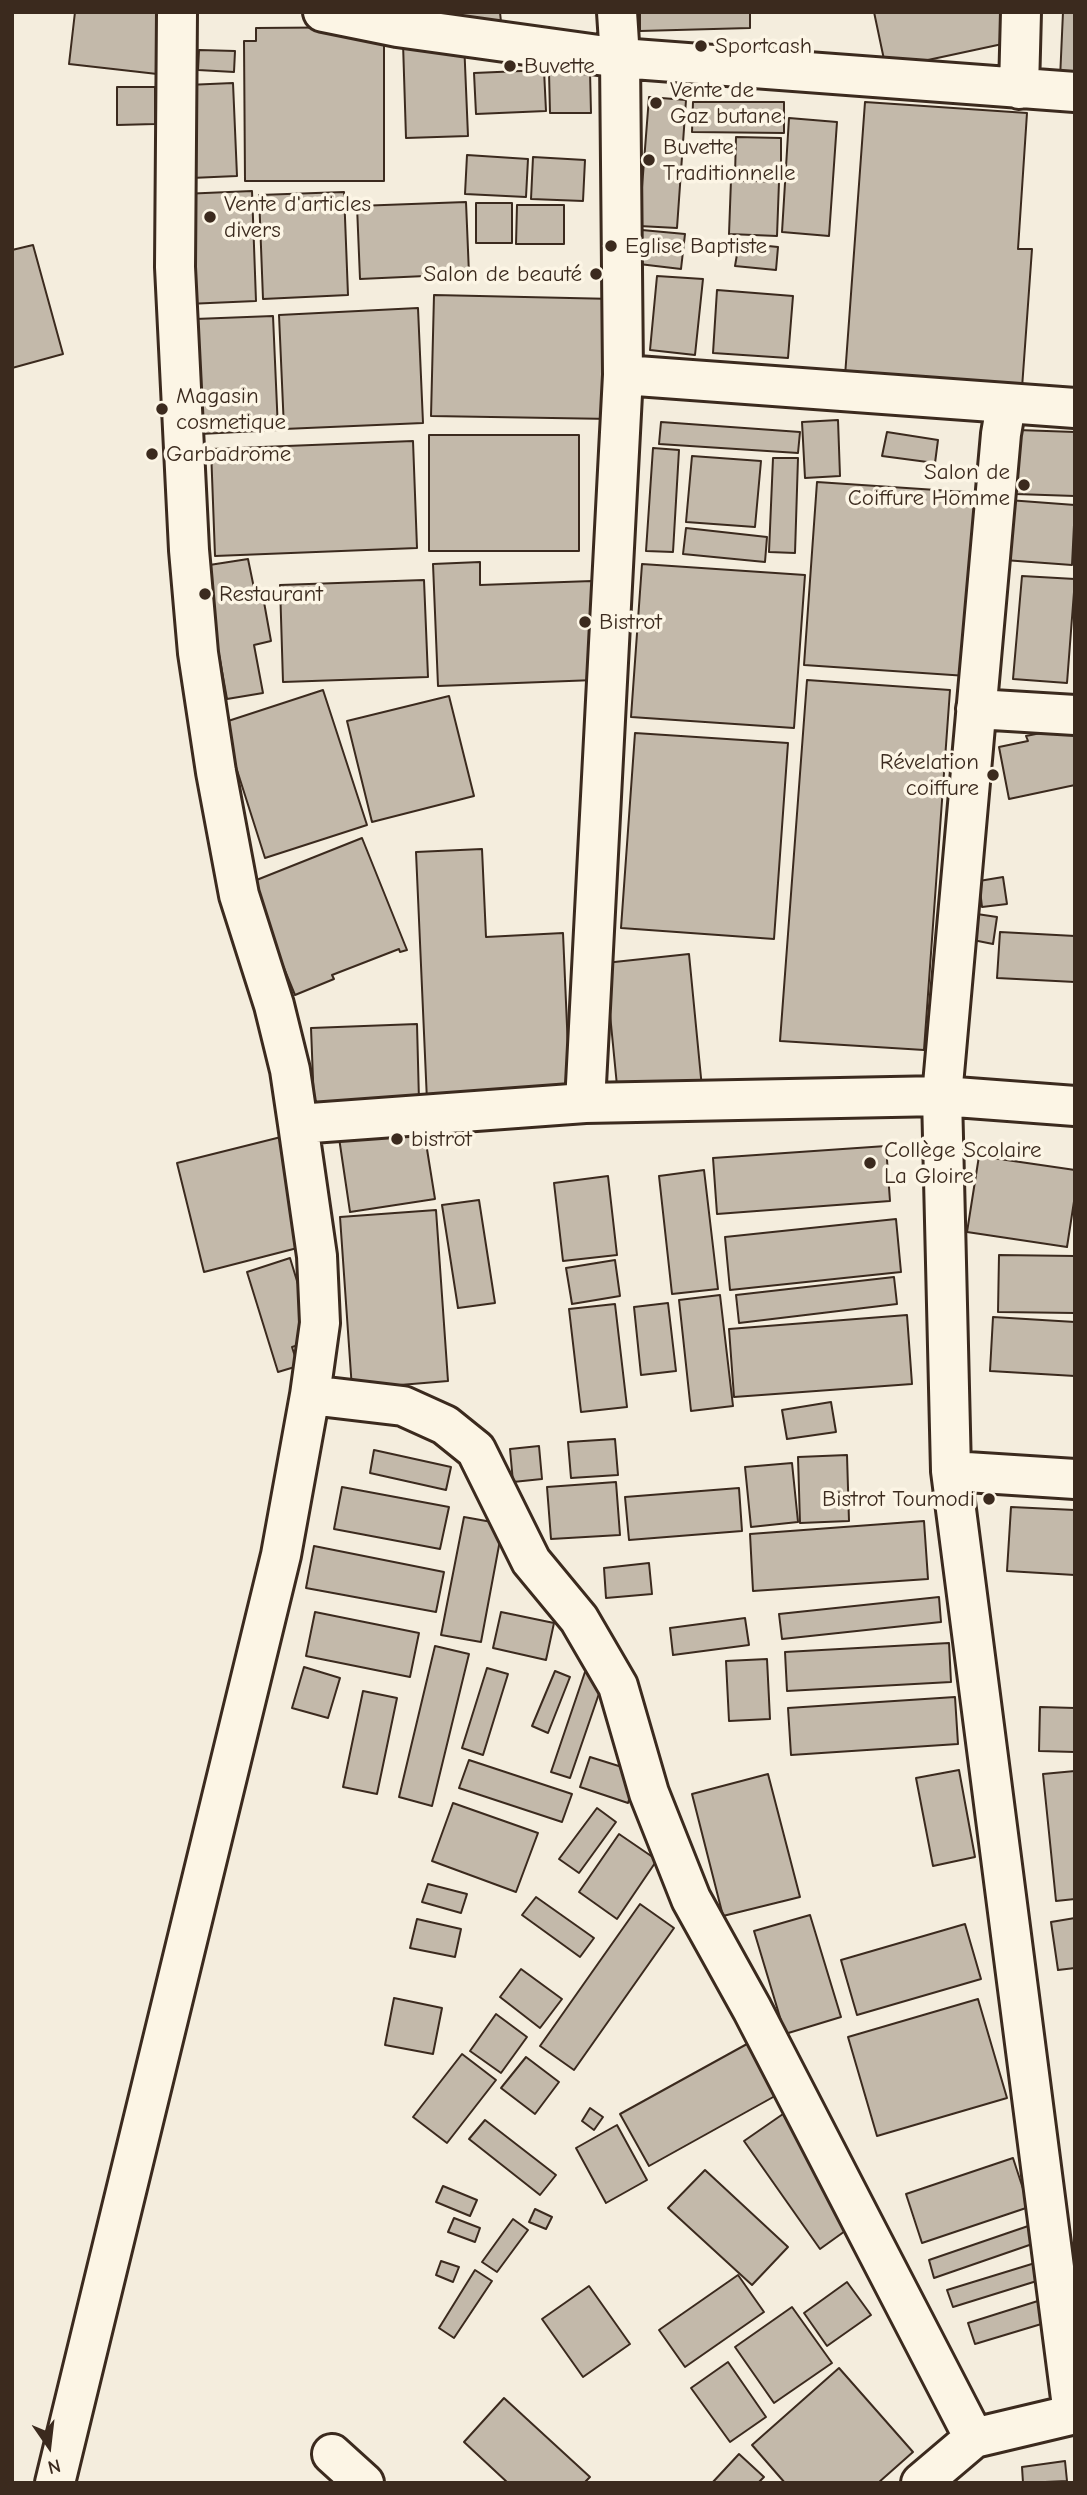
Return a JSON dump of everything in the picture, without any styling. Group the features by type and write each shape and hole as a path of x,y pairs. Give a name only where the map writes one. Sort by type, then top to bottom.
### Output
{"street":[{"path":"55,2483 281,1555 320,1323 317,1256 290,1070 274,1005 239,895 216,772 198,653 188,550 175,267 177,12"},
{"path":"323,12 397,27 620,58 1075,92"},
{"path":"585,1103 622,375 620,58 617,12"},
{"path":"1019,89 1021,12"},
{"path":"622,375 1075,408"},
{"path":"921,2483 974,2438 1074,2414 951,1471 942,1096 1001,435 1006,405"},
{"path":"976,709 1075,715"},
{"path":"298,1124 585,1103 942,1096 1075,1106"},
{"path":"310,1395 403,1406 445,1425 476,1450 531,1561 579,1619 618,1686 649,1793 691,1899 752,2009 974,2438"},
{"path":"951,1471 1075,1479"},
{"path":"332,2455 364,2483"}],"building":[{"path":"75,12 173,12 166,75 69,64"},
{"path":"444,12 500,12 501,22 446,29"},
{"path":"640,12 750,12 750,28 640,31"},
{"path":"874,12 1001,12 1007,43 886,69"},
{"path":"1063,12 1075,12 1075,79 1060,79"},
{"path":"384,27 384,181 245,181 244,41 256,41 256,28"},
{"path":"464,41 468,136 406,138 403,43"},
{"path":"199,50 235,51 234,72 198,70"},
{"path":"544,70 546,111 476,114 474,73"},
{"path":"590,71 591,113 550,113 549,72"},
{"path":"233,83 237,176 191,178 187,85"},
{"path":"117,87 155,87 155,124 117,125"},
{"path":"649,97 686,100 677,228 639,226"},
{"path":"693,102 784,102 784,133 692,132"},
{"path":"865,102 1027,113 1018,249 1032,249 1022,388 845,376"},
{"path":"789,118 837,122 829,236 782,232"},
{"path":"736,137 781,138 781,176 735,175"},
{"path":"467,155 528,159 526,197 465,194"},
{"path":"533,157 585,160 583,201 531,199"},
{"path":"731,180 779,182 777,236 729,234"},
{"path":"252,191 256,301 187,304 182,194"},
{"path":"344,192 348,295 263,299 259,195"},
{"path":"466,202 469,274 360,279 357,206"},
{"path":"476,203 512,203 512,243 476,243"},
{"path":"517,205 564,205 564,244 516,244"},
{"path":"642,230 685,234 681,269 639,264"},
{"path":"739,243 778,247 776,270 735,266"},
{"path":"33,245 63,354 12,368 12,250"},
{"path":"657,276 703,279 695,355 650,350"},
{"path":"717,290 793,296 788,358 713,353"},
{"path":"434,295 615,299 612,419 431,416"},
{"path":"418,308 423,423 284,429 279,315"},
{"path":"273,316 278,430 200,434 195,319"},
{"path":"838,420 840,476 805,478 802,422"},
{"path":"661,422 800,432 798,453 659,444"},
{"path":"1018,430 1075,432 1075,496 1015,494"},
{"path":"887,432 938,440 935,463 882,456"},
{"path":"429,435 579,435 579,551 429,551"},
{"path":"413,441 417,548 215,556 211,449"},
{"path":"653,448 679,450 673,552 646,551"},
{"path":"692,456 761,461 755,527 686,522"},
{"path":"773,458 798,458 795,553 769,552"},
{"path":"817,482 981,493 967,676 804,665"},
{"path":"1008,500 1075,505 1072,565 1004,560"},
{"path":"686,528 767,537 765,562 683,554"},
{"path":"248,559 255,593 262,591 271,641 254,645 263,693 227,699 203,566"},
{"path":"480,562 480,585 592,581 595,680 438,686 433,564"},
{"path":"642,564 805,575 794,728 631,717"},
{"path":"1022,576 1075,579 1067,683 1013,679"},
{"path":"424,580 428,677 283,682 280,585"},
{"path":"807,680 950,690 924,1050 780,1041"},
{"path":"323,690 367,825 265,858 222,723"},
{"path":"449,696 474,796 372,822 347,721"},
{"path":"1075,726 1075,785 1009,799 999,747 1028,741 1026,736"},
{"path":"635,733 788,743 774,939 621,928"},
{"path":"362,838 407,950 400,952 399,949 332,975 334,979 295,995 249,883"},
{"path":"482,849 486,937 563,933 570,1095 427,1101 416,852"},
{"path":"1003,877 1007,904 982,907 979,881"},
{"path":"977,914 997,917 993,944 973,940"},
{"path":"1000,932 1075,936 1075,982 997,978"},
{"path":"689,954 702,1088 618,1096 605,963"},
{"path":"417,1024 419,1101 314,1105 311,1028"},
{"path":"422,1118 435,1199 350,1212 338,1131"},
{"path":"281,1137 309,1245 204,1272 177,1163"},
{"path":"886,1146 890,1201 717,1214 713,1158"},
{"path":"979,1156 1075,1170 1075,1195 1067,1247 967,1232"},
{"path":"704,1170 718,1289 672,1294 659,1176"},
{"path":"608,1176 617,1255 563,1261 554,1183"},
{"path":"479,1200 495,1303 458,1308 442,1205"},
{"path":"436,1210 448,1381 352,1389 340,1217"},
{"path":"896,1219 901,1272 730,1290 725,1237"},
{"path":"999,1255 1075,1256 1075,1313 998,1312"},
{"path":"290,1258 315,1340 292,1347 298,1366 278,1372 247,1272"},
{"path":"615,1260 620,1296 572,1304 566,1268"},
{"path":"894,1277 897,1304 739,1323 736,1295"},
{"path":"720,1295 733,1406 691,1411 679,1300"},
{"path":"668,1303 676,1371 641,1375 634,1307"},
{"path":"615,1304 627,1407 581,1412 569,1309"},
{"path":"907,1315 912,1384 734,1397 729,1329"},
{"path":"993,1317 1075,1322 1075,1376 990,1371"},
{"path":"831,1402 836,1432 787,1439 782,1410"},
{"path":"615,1439 618,1475 571,1478 568,1442"},
{"path":"539,1446 542,1479 513,1482 510,1449"},
{"path":"374,1450 451,1467 446,1490 370,1473"},
{"path":"847,1455 849,1521 800,1523 798,1457"},
{"path":"792,1463 798,1522 751,1527 745,1467"},
{"path":"616,1482 620,1535 551,1539 547,1487"},
{"path":"342,1487 449,1507 440,1549 334,1529"},
{"path":"739,1488 742,1531 629,1540 625,1497"},
{"path":"1011,1507 1075,1510 1075,1575 1007,1571"},
{"path":"464,1517 503,1524 481,1642 441,1635"},
{"path":"924,1521 928,1579 753,1591 750,1534"},
{"path":"314,1546 444,1572 436,1612 306,1588"},
{"path":"649,1563 652,1594 606,1598 604,1568"},
{"path":"939,1597 941,1622 782,1639 779,1614"},
{"path":"315,1612 419,1633 410,1677 306,1656"},
{"path":"501,1612 554,1623 546,1660 493,1648"},
{"path":"745,1618 749,1645 673,1655 670,1628"},
{"path":"949,1643 951,1682 787,1691 785,1652"},
{"path":"435,1646 469,1654 432,1806 399,1797"},
{"path":"767,1659 770,1719 729,1721 726,1661"},
{"path":"304,1667 340,1678 328,1718 292,1708"},
{"path":"487,1668 508,1674 483,1755 462,1748"},
{"path":"555,1671 570,1677 548,1733 532,1726"},
{"path":"585,1672 604,1679 570,1778 551,1772"},
{"path":"363,1691 397,1698 377,1794 343,1787"},
{"path":"955,1697 958,1744 791,1755 788,1708"},
{"path":"1040,1707 1075,1708 1075,1752 1039,1751"},
{"path":"590,1757 638,1772 628,1803 580,1787"},
{"path":"469,1760 572,1794 562,1822 459,1788"},
{"path":"959,1770 975,1857 933,1866 916,1778"},
{"path":"1075,1771 1075,1899 1056,1901 1043,1774"},
{"path":"768,1774 800,1897 723,1916 692,1794"},
{"path":"453,1803 538,1833 516,1892 432,1861"},
{"path":"597,1808 616,1822 579,1873 559,1859"},
{"path":"619,1834 657,1860 617,1919 579,1892"},
{"path":"428,1884 467,1894 461,1913 422,1902"},
{"path":"536,1897 594,1938 580,1957 522,1915"},
{"path":"640,1904 674,1928 574,2070 540,2046"},
{"path":"810,1915 841,2017 785,2034 754,1931"},
{"path":"1075,1918 1075,1968 1058,1970 1051,1922"},
{"path":"417,1919 461,1929 455,1957 410,1948"},
{"path":"965,1924 981,1979 857,2015 841,1960"},
{"path":"521,1969 562,1999 540,2028 500,1997"},
{"path":"394,1998 442,2008 433,2054 385,2045"},
{"path":"978,1999 1007,2098 877,2136 848,2037"},
{"path":"496,2014 527,2037 501,2073 470,2051"},
{"path":"756,2039 784,2091 649,2166 620,2114"},
{"path":"462,2054 496,2080 447,2143 413,2117"},
{"path":"526,2057 559,2082 535,2114 501,2088"},
{"path":"590,2108 603,2117 594,2130 582,2121"},
{"path":"783,2114 859,2221 820,2249 744,2141"},
{"path":"485,2120 556,2175 540,2195 469,2139"},
{"path":"617,2125 647,2180 606,2203 576,2148"},
{"path":"1013,2158 1029,2207 922,2243 906,2194"},
{"path":"705,2170 788,2247 752,2285 668,2208"},
{"path":"443,2186 477,2200 470,2216 436,2202"},
{"path":"535,2209 552,2217 546,2229 529,2222"},
{"path":"454,2218 480,2228 475,2242 448,2232"},
{"path":"513,2219 528,2230 497,2272 482,2262"},
{"path":"1034,2224 1041,2241 934,2278 929,2260"},
{"path":"441,2261 459,2267 453,2282 436,2275"},
{"path":"1035,2263 1040,2280 953,2307 947,2290"},
{"path":"475,2270 492,2281 454,2338 439,2328"},
{"path":"738,2275 764,2312 685,2367 659,2330"},
{"path":"847,2282 871,2315 827,2346 804,2313"},
{"path":"589,2286 630,2344 583,2377 542,2319"},
{"path":"1041,2300 1048,2322 975,2344 968,2323"},
{"path":"792,2307 832,2363 774,2403 735,2347"},
{"path":"728,2362 766,2417 730,2442 691,2388"},
{"path":"839,2368 913,2452 878,2483 785,2483 752,2445"},
{"path":"504,2398 590,2477 584,2483 508,2483 464,2442"},
{"path":"739,2454 764,2477 758,2483 712,2483"},
{"path":"1065,2461 1067,2481 1023,2483 1022,2467"}],"place":[{"name":"Sportcash","path":"701,46"},
{"name":"Buvette","path":"510,66"},
{"name":"Vente de Gaz butane","path":"656,103"},
{"name":"Buvette Traditionnelle","path":"649,160"},
{"name":"Vente d'articles divers","path":"210,217"},
{"name":"Eglise Baptiste","path":"611,246"},
{"name":"Salon de beauté","path":"596,274"},
{"name":"Magasin cosmetique","path":"162,409"},
{"name":"Garbadrome","path":"152,454"},
{"name":"Salon de Coiffure Homme","path":"1024,485"},
{"name":"Restaurant","path":"205,594"},
{"name":"Bistrot","path":"585,622"},
{"name":"Révelation coiffure","path":"993,775"},
{"name":"bistrot","path":"397,1139"},
{"name":"Collège Scolaire La Gloire","path":"870,1163"},
{"name":"Bistrot Toumodi","path":"989,1499"}]}
